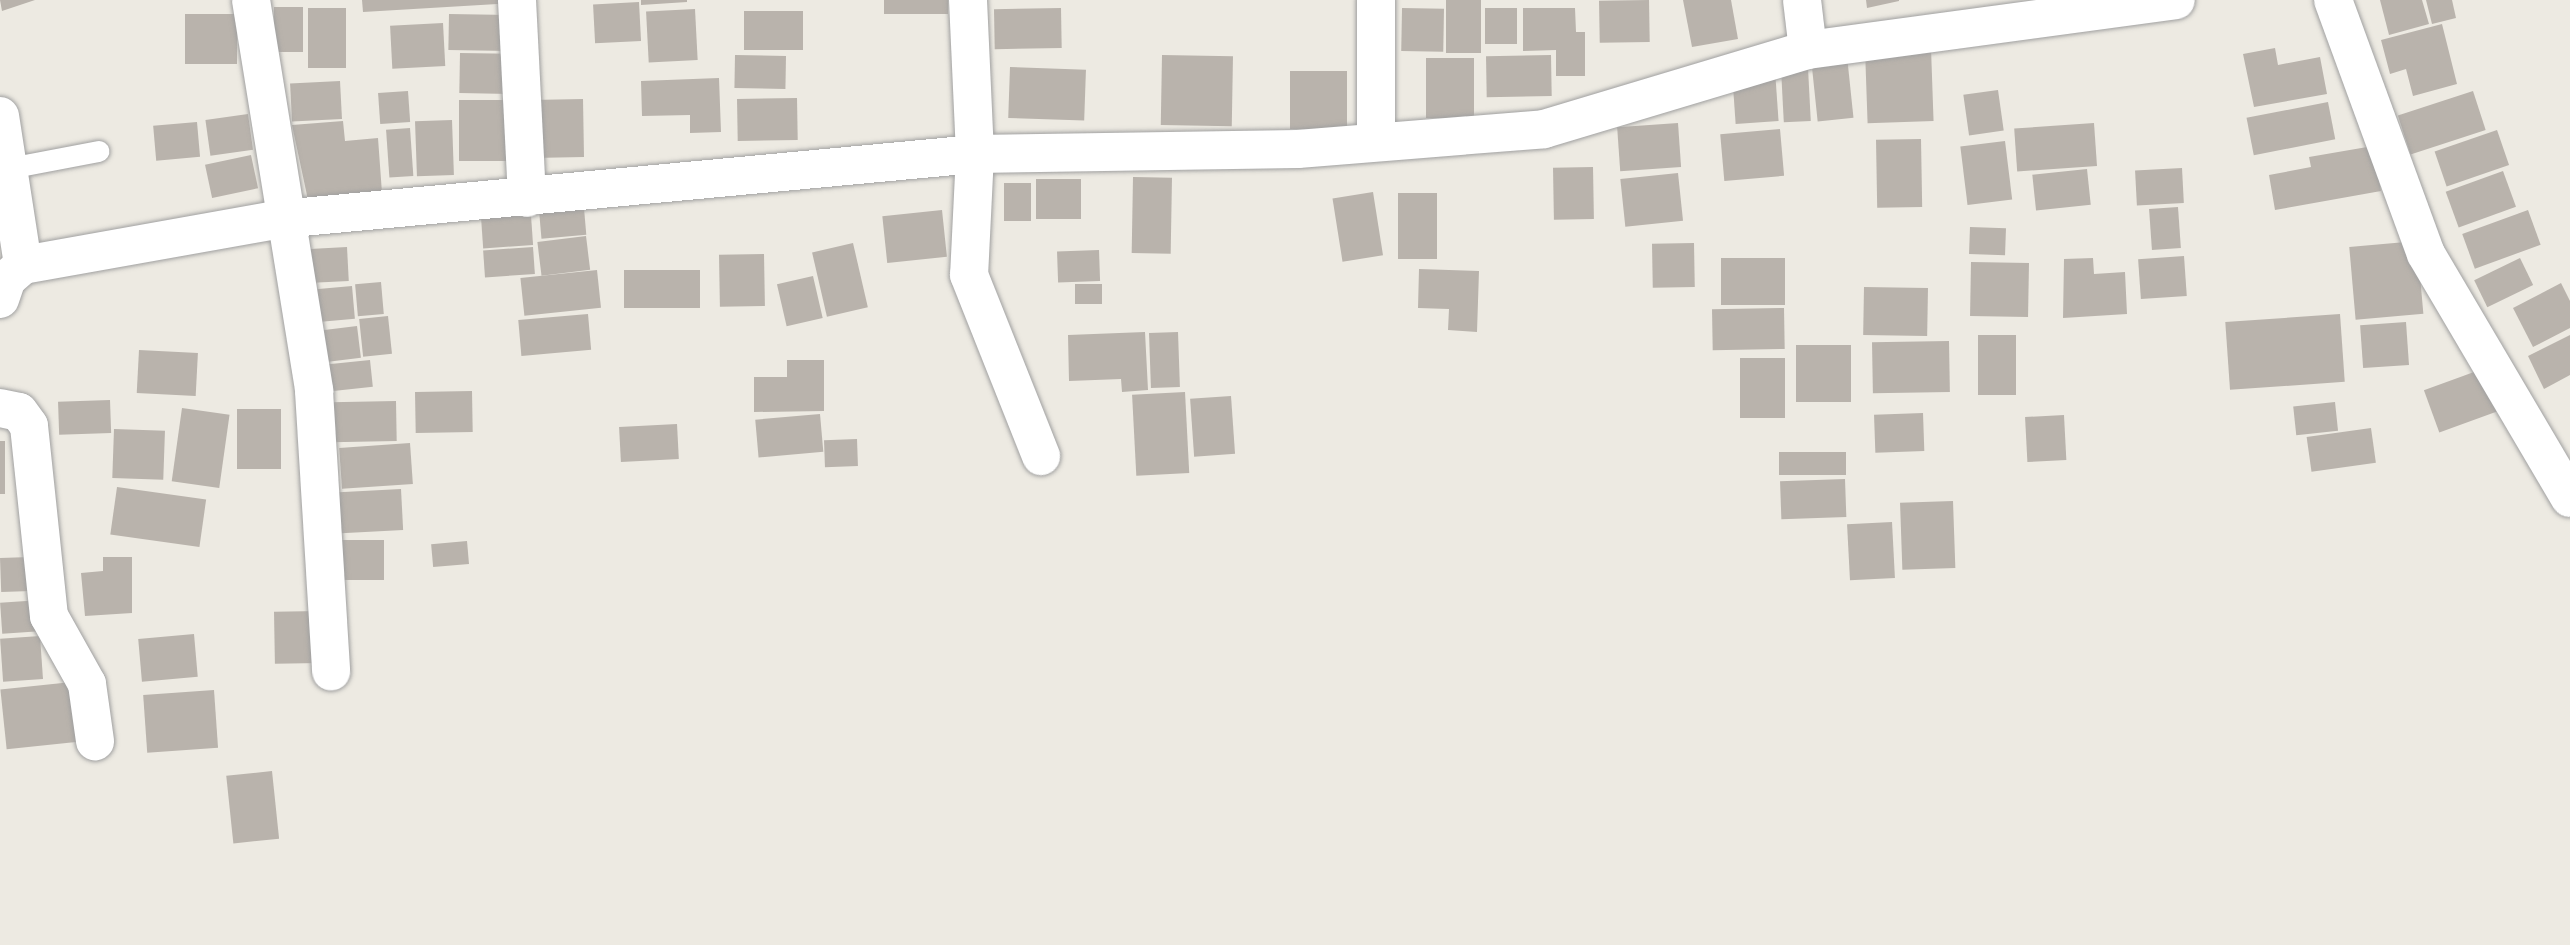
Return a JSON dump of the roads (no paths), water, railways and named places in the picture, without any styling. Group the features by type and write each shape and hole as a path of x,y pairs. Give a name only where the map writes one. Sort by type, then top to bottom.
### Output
{"street":[{"path":"251,0 281,219 314,391 331,671"},
{"path":"517,0 527,198"},
{"path":"968,0 975,154 969,275 1041,456"},
{"path":"1376,0 1376,141"},
{"path":"1802,0 1808,50"},
{"path":"0,299 7,279 23,265 281,219 975,154 1298,149 1544,129 1808,50 2175,0"},
{"path":"2333,0 2426,254 2570,498"},
{"path":"0,116 23,265"},
{"path":"0,408 19,412 29,426 49,616 86,684 95,741"}],"lane":[{"path":"9,168 98,150"}]}
